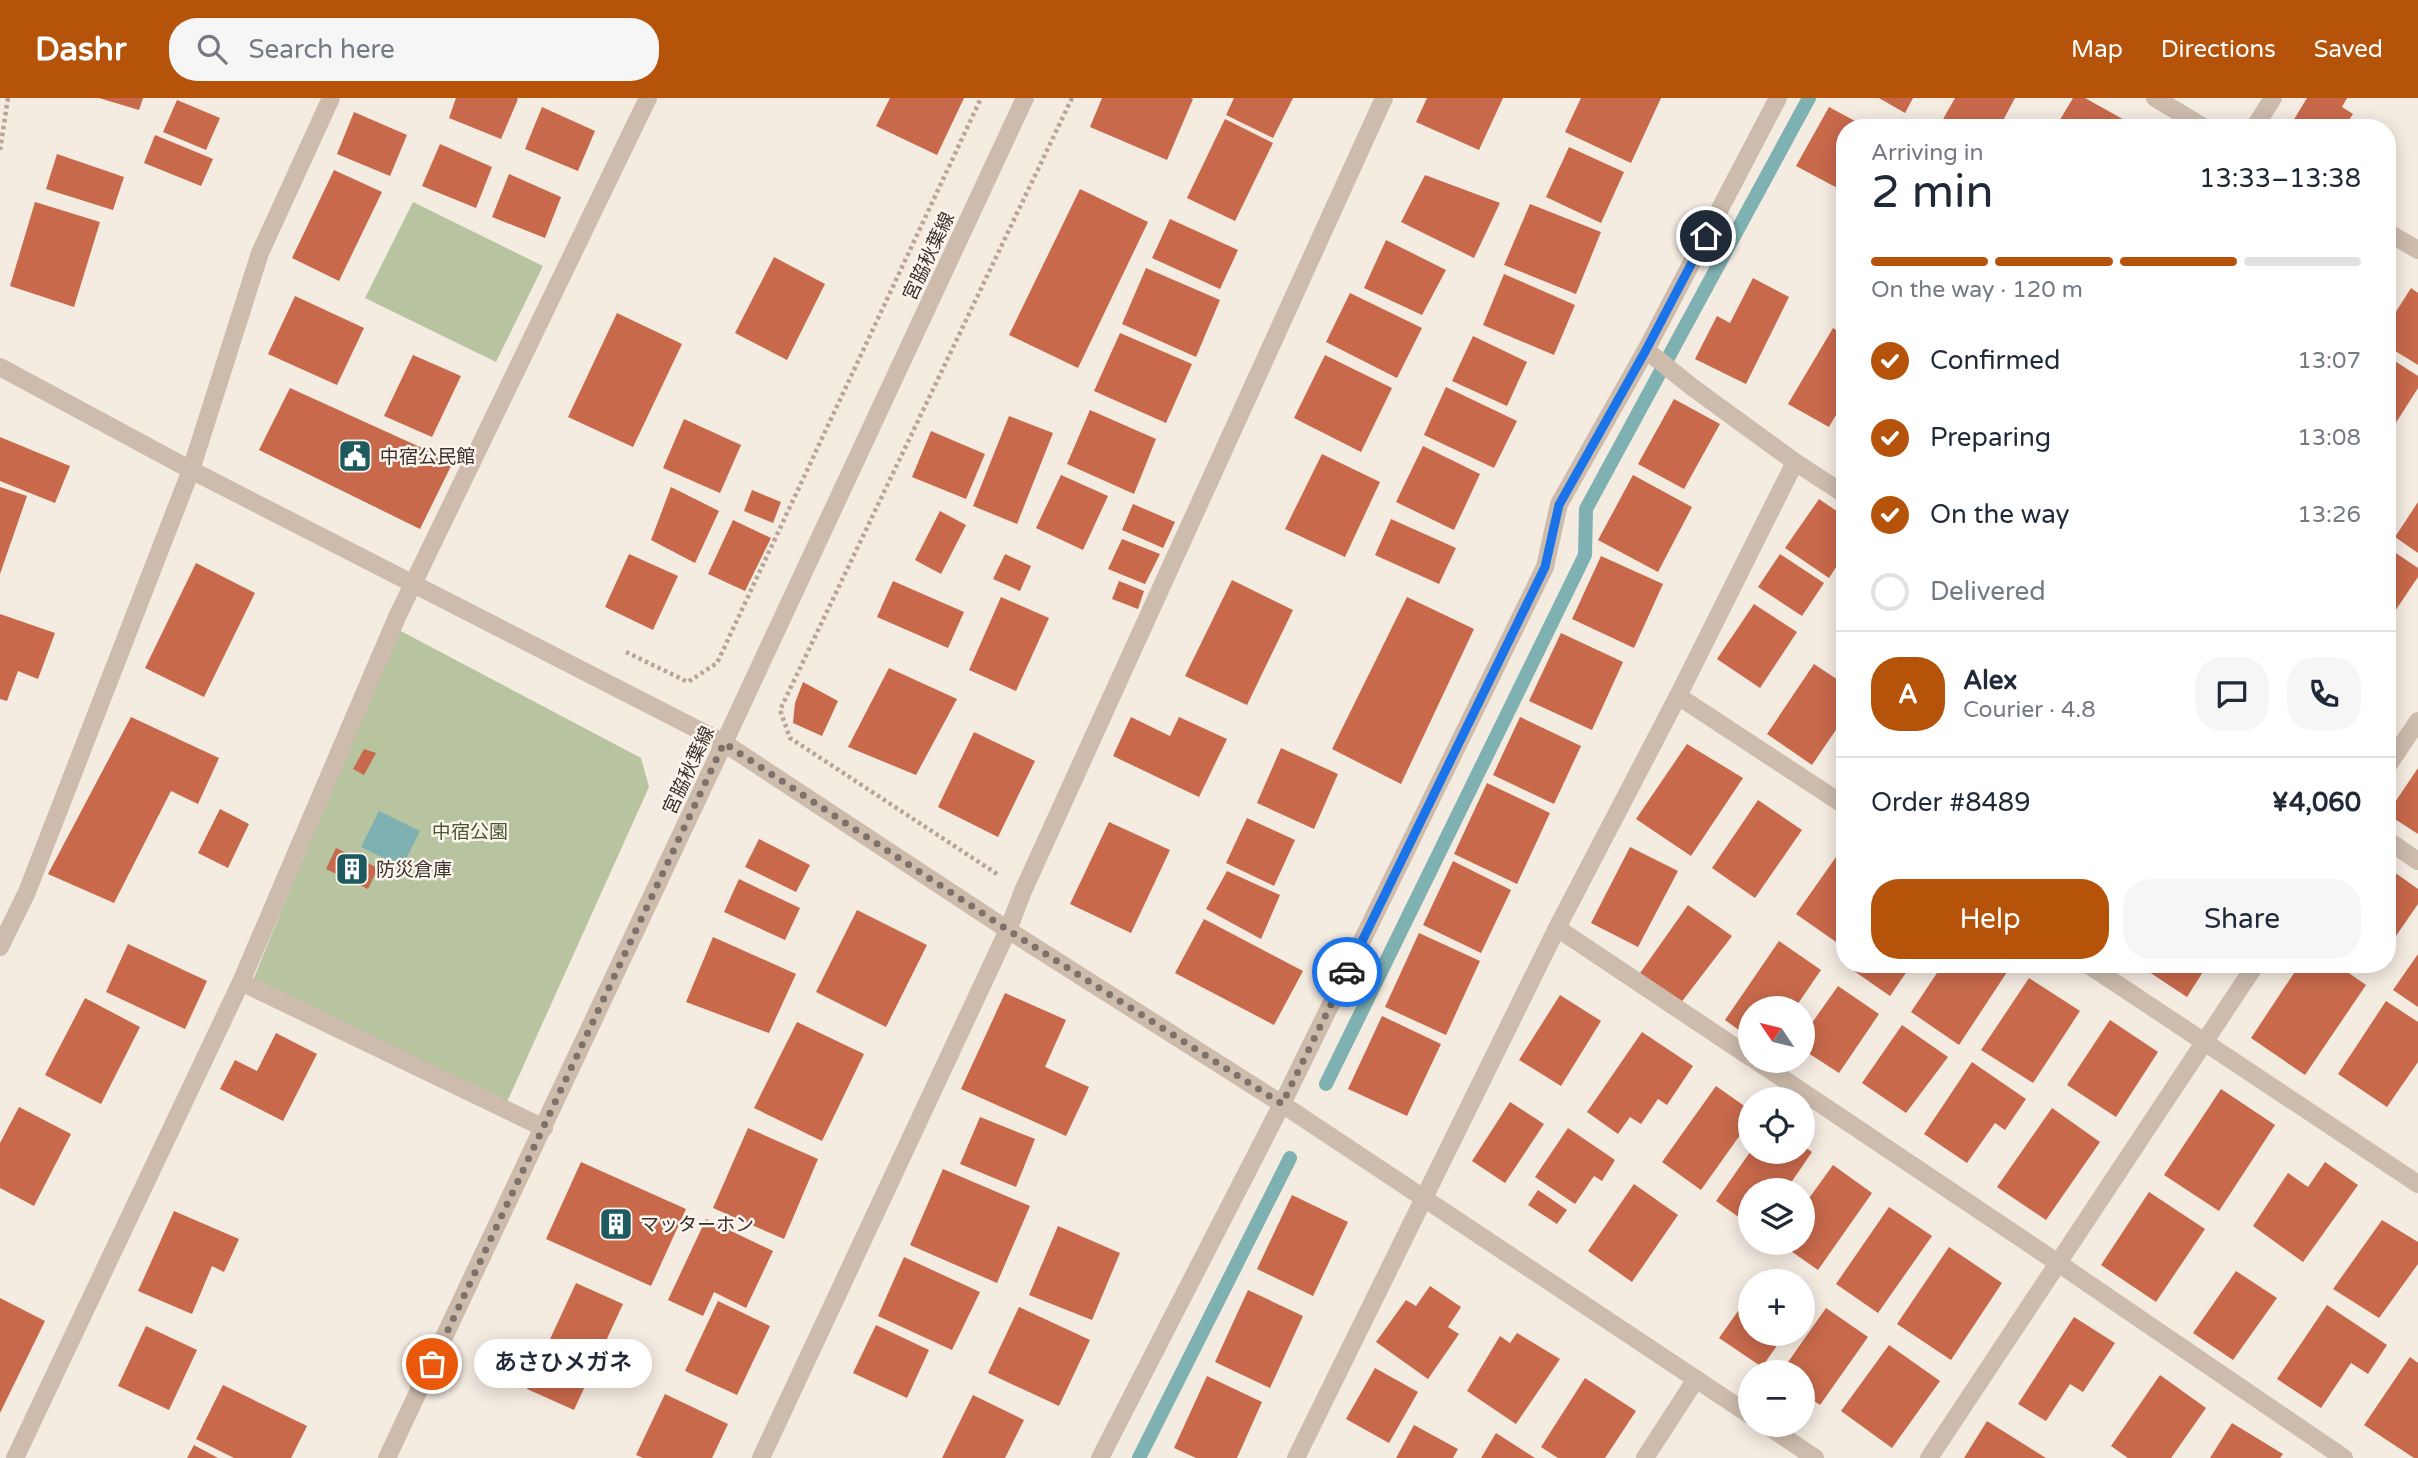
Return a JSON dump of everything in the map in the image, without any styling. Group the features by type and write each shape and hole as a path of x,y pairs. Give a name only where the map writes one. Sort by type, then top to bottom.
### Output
{"street":[{"path":"0,947 27,892 191,470 260,253 331,98"},
{"path":"15,1458 241,982 397,617 648,98"},
{"name":"宮脇秋葉線","path":"387,1458 544,1128 1024,98"},
{"path":"761,1458 1008,930 1023,891 1384,98"},
{"path":"1100,1458 1282,1104 1545,567 1559,505 1646,350 1778,98"},
{"path":"2155,98 2190,119"},
{"path":"2260,119 2273,98"},
{"path":"2396,237 2418,250"},
{"path":"1646,350 1692,387 1836,489"},
{"path":"0,367 191,470 724,743 1008,930 1282,1104 1738,1407"},
{"path":"1296,1458 1557,928 1678,696 1795,462"},
{"path":"1678,696 1836,800"},
{"path":"2396,754 2418,721"},
{"path":"2396,846 2418,861"},
{"path":"1557,928 1738,1049"},
{"path":"2101,973 2418,1184"},
{"path":"1929,1458 2250,973"},
{"path":"241,982 544,1128"},
{"path":"1774,1073 2344,1458"},
{"path":"1645,1458 1696,1379"},
{"path":"1784,1437 1815,1458"}],"path":[{"path":"0,150 8,98"},
{"path":"717,663 981,98"},
{"path":"1023,891 790,738 780,710 1072,98"}],"green space":[{"path":"413,202 543,266 496,362 365,298"},
{"name":"中宿公園","path":"397,629 641,758 649,787 507,1102 253,980"}],"water":[{"path":"379,811 420,831 402,867 361,847"}],"building":[{"path":"99,98 143,98 139,110"},
{"path":"456,98 518,99 501,139 449,118"},
{"path":"890,98 964,98 937,155 876,126"},
{"path":"1102,98 1193,99 1167,160 1090,127"},
{"path":"1234,98 1293,98 1273,138 1226,115"},
{"path":"1427,98 1503,98 1479,150 1416,122"},
{"path":"1581,98 1661,98 1631,163 1565,132"},
{"path":"1879,98 1913,98 1905,113"},
{"path":"1955,98 2015,98 2004,119 1943,119"},
{"path":"2073,98 2085,98 2123,119 2060,119"},
{"path":"2307,98 2347,98 2342,107 2353,114 2350,119 2294,119"},
{"path":"177,100 220,118 206,150 163,132"},
{"path":"542,107 595,131 578,171 525,149"},
{"path":"1829,107 1851,119 1836,119 1836,187 1796,166"},
{"path":"354,112 407,135 390,176 337,154"},
{"path":"1225,119 1273,143 1235,221 1187,198"},
{"path":"155,135 213,159 201,186 144,163"},
{"path":"440,144 492,167 476,208 422,186"},
{"path":"1569,147 1624,172 1601,223 1546,197"},
{"path":"57,154 124,177 113,210 46,189"},
{"path":"334,170 382,192 339,281 292,258"},
{"path":"509,174 561,197 545,238 492,217"},
{"path":"1425,175 1500,203 1474,258 1401,222"},
{"path":"1080,189 1148,222 1078,368 1009,335"},
{"path":"35,202 100,222 74,307 10,286"},
{"path":"1530,204 1601,232 1576,294 1504,265"},
{"path":"1170,219 1238,250 1220,289 1152,258"},
{"path":"1386,240 1446,270 1422,315 1364,288"},
{"path":"774,257 825,284 787,360 735,333"},
{"path":"1146,268 1220,300 1196,357 1122,324"},
{"path":"1504,274 1575,305 1554,355 1483,325"},
{"path":"1753,278 1789,297 1746,384 1695,359 1717,316 1730,323"},
{"path":"2411,288 2418,293 2418,365 2396,352 2396,312"},
{"path":"1350,293 1422,328 1397,378 1326,342"},
{"path":"295,296 364,328 337,385 268,354"},
{"path":"617,313 682,344 633,447 568,417"},
{"path":"1833,328 1836,330 1836,415 1829,427 1788,404"},
{"path":"1120,333 1192,364 1166,423 1094,391"},
{"path":"1473,336 1527,362 1507,406 1452,381"},
{"path":"413,355 461,376 432,437 384,416"},
{"path":"1325,355 1392,388 1361,452 1294,418"},
{"path":"2396,362 2418,376 2418,388 2396,423"},
{"path":"1446,387 1517,421 1494,468 1424,435"},
{"name":"中宿公民館","path":"290,388 453,462 420,529 259,450"},
{"path":"1674,399 1720,424 1684,489 1638,464"},
{"path":"1090,410 1156,439 1134,494 1067,464"},
{"path":"1009,416 1053,433 1017,524 973,506"},
{"path":"684,419 741,445 720,493 663,468"},
{"path":"931,431 985,454 966,499 912,477"},
{"path":"0,437 70,466 55,503 0,481"},
{"path":"1423,446 1480,474 1454,530 1396,502"},
{"path":"1322,454 1380,482 1345,557 1285,529"},
{"path":"1061,475 1108,496 1083,550 1036,528"},
{"path":"1633,475 1692,507 1658,572 1598,540"},
{"path":"0,487 27,496 0,574"},
{"path":"671,487 719,511 695,563 651,540"},
{"path":"752,490 781,502 773,523 744,511"},
{"path":"1819,499 1836,511 1836,567 1829,578 1785,548"},
{"path":"2418,502 2418,553 2396,535"},
{"path":"1133,504 1175,522 1163,548 1122,530"},
{"path":"940,511 966,525 941,574 915,560"},
{"path":"1391,519 1456,548 1439,584 1375,555"},
{"path":"733,520 771,538 745,591 708,574"},
{"path":"1122,539 1160,554 1145,584 1108,569"},
{"path":"2396,553 2418,568 2418,577 2396,610"},
{"path":"629,554 678,576 653,630 605,607"},
{"path":"1005,554 1031,566 1020,591 993,579"},
{"path":"1780,554 1824,583 1802,616 1758,587"},
{"path":"1601,556 1663,584 1634,648 1572,619"},
{"path":"196,563 255,593 204,697 145,668"},
{"path":"1232,580 1293,610 1247,705 1185,676"},
{"path":"893,581 964,612 948,648 877,617"},
{"path":"1119,581 1144,591 1138,609 1112,599"},
{"path":"1001,597 1049,618 1016,691 969,670"},
{"path":"1407,597 1474,629 1401,784 1332,749"},
{"path":"1754,604 1797,632 1760,688 1717,659"},
{"path":"0,614 55,633 38,679 18,671 7,701 0,699"},
{"path":"1561,633 1623,662 1592,730 1529,701"},
{"path":"1814,664 1836,679 1836,730 1812,765 1767,734"},
{"path":"889,668 957,699 916,775 848,747"},
{"path":"803,682 838,701 822,736 793,723 795,703"},
{"path":"131,717 219,758 198,804 171,791 114,903 48,874"},
{"path":"1131,717 1170,736 1179,717 1227,739 1199,797 1113,756"},
{"path":"1520,717 1581,746 1554,804 1493,775"},
{"path":"974,732 1035,761 998,837 938,807"},
{"path":"1687,744 1743,778 1691,856 1636,819"},
{"path":"1281,748 1338,774 1314,829 1257,803"},
{"path":"364,749 376,753 364,775 353,769"},
{"path":"2418,768 2418,834 2396,820 2396,801"},
{"path":"1487,783 1550,813 1517,884 1454,854"},
{"path":"1758,800 1802,830 1755,898 1712,868"},
{"path":"220,809 249,824 228,868 198,853"},
{"path":"1247,818 1295,840 1274,886 1226,863"},
{"path":"1109,822 1170,850 1131,933 1070,904"},
{"path":"759,839 810,865 796,892 745,867"},
{"path":"1630,847 1678,871 1638,947 1591,923"},
{"name":"防災倉庫","path":"336,848 378,868 368,889 326,869"},
{"path":"1836,857 1836,942 1796,914"},
{"path":"1453,861 1511,890 1481,953 1423,925"},
{"path":"1227,871 1280,895 1261,939 1206,909"},
{"path":"2396,873 2418,889 2418,904 2396,936"},
{"path":"739,879 800,908 785,940 724,912"},
{"path":"1688,905 1732,936 1680,1004 1638,976"},
{"path":"857,910 927,945 886,1027 816,992"},
{"path":"1204,919 1303,971 1274,1025 1175,973"},
{"path":"1419,933 1480,961 1446,1035 1385,1007"},
{"path":"713,937 796,974 769,1033 686,1002"},
{"path":"1779,941 1821,970 1803,996 1741,996"},
{"path":"128,944 207,981 185,1029 106,992"},
{"path":"2418,954 2418,1007 2393,990"},
{"path":"1857,973 1906,973 1890,996"},
{"path":"1937,973 2006,973 1959,1045 1911,1012"},
{"path":"2151,973 2202,973 2187,997"},
{"path":"2294,973 2349,973 2366,985 2305,1075 2251,1038"},
{"path":"2029,978 2080,1011 2033,1083 1981,1050"},
{"path":"1838,986 1879,1014 1839,1073 1815,1057 1815,1019"},
{"path":"1005,993 1066,1020 1045,1067 1089,1087 1066,1136 961,1089"},
{"path":"1560,995 1601,1021 1561,1086 1519,1060"},
{"path":"85,998 140,1027 101,1104 45,1075"},
{"path":"1738,1001 1738,1029 1725,1020"},
{"path":"2386,1001 2418,1022 2418,1062 2387,1107 2338,1074"},
{"path":"1382,1016 1441,1044 1407,1116 1348,1089"},
{"path":"2110,1020 2158,1052 2116,1117 2067,1085"},
{"path":"797,1022 864,1054 822,1141 754,1108"},
{"path":"1902,1025 1948,1057 1906,1113 1862,1083"},
{"path":"1642,1032 1693,1066 1667,1105 1658,1099 1641,1124 1630,1117 1618,1134 1587,1112"},
{"path":"276,1033 317,1054 283,1121 220,1089 235,1060 257,1071"},
{"path":"1972,1062 2026,1099 2005,1130 1995,1123 1967,1163 1924,1134"},
{"path":"1716,1086 1738,1102 1738,1138 1701,1190 1662,1162"},
{"path":"2221,1089 2275,1125 2219,1211 2164,1175"},
{"path":"1510,1102 1544,1124 1505,1183 1472,1161"},
{"path":"19,1107 71,1134 34,1206 0,1188 0,1143"},
{"path":"2052,1108 2100,1142 2046,1220 1997,1187"},
{"path":"980,1117 1035,1139 1016,1187 960,1164"},
{"path":"748,1128 818,1159 784,1239 713,1208"},
{"path":"1568,1128 1615,1160 1602,1181 1594,1176 1575,1204 1535,1177"},
{"name":"マッターホン","path":"581,1162 686,1209 651,1286 546,1239"},
{"path":"2325,1162 2358,1185 2303,1262 2253,1226 2288,1173 2308,1187"},
{"path":"1742,1164 1804,1164 1794,1178 1738,1178 1738,1217 1716,1201"},
{"path":"1833,1165 1872,1193 1818,1270 1797,1255 1815,1255 1815,1190"},
{"path":"943,1169 1030,1206 997,1283 910,1245"},
{"path":"1634,1184 1678,1215 1632,1282 1588,1251"},
{"path":"1538,1190 1567,1210 1557,1224 1528,1205"},
{"path":"2149,1192 2205,1229 2156,1302 2101,1265"},
{"path":"1292,1195 1348,1222 1313,1296 1257,1269"},
{"path":"1889,1207 1932,1236 1878,1313 1836,1284"},
{"path":"174,1211 239,1239 224,1272 212,1266 192,1314 138,1291"},
{"path":"706,1219 773,1251 746,1308 714,1292 703,1316 668,1300"},
{"path":"2382,1220 2418,1242 2418,1264 2379,1318 2333,1289"},
{"path":"1058,1226 1120,1253 1092,1320 1029,1295"},
{"path":"1949,1247 2002,1283 1951,1360 1897,1324"},
{"path":"904,1257 980,1292 952,1350 878,1316"},
{"path":"2236,1271 2277,1298 2233,1360 2193,1333"},
{"path":"576,1283 623,1304 574,1410 527,1389"},
{"path":"1430,1286 1461,1307 1448,1327 1459,1334 1428,1379 1376,1342 1406,1300 1416,1306"},
{"path":"1248,1290 1303,1316 1270,1388 1215,1362"},
{"path":"0,1298 45,1321 0,1413"},
{"path":"718,1301 770,1326 737,1395 685,1371"},
{"path":"2327,1305 2387,1345 2368,1374 2351,1363 2321,1408 2277,1379"},
{"path":"1019,1307 1090,1340 1059,1406 988,1373"},
{"path":"1826,1308 1868,1337 1820,1405 1815,1402 1815,1360 1789,1360 1799,1346 1815,1346 1815,1324"},
{"path":"1738,1311 1738,1346 1777,1346 1767,1360 1752,1360 1719,1338"},
{"path":"2074,1317 2115,1343 2083,1392 2070,1384 2046,1421 2018,1404"},
{"path":"876,1325 929,1350 907,1398 853,1373"},
{"path":"146,1326 197,1350 169,1410 118,1386"},
{"path":"1517,1333 1560,1359 1516,1424 1467,1391 1500,1336 1510,1343"},
{"path":"1889,1345 1940,1381 1892,1448 1841,1411"},
{"path":"2410,1357 2418,1363 2418,1458 2364,1425"},
{"path":"1375,1368 1418,1392 1389,1443 1346,1419"},
{"path":"2160,1375 2206,1408 2171,1458 2128,1458 2111,1446"},
{"path":"1207,1376 1262,1402 1237,1458 1196,1458 1174,1448"},
{"path":"1585,1378 1636,1411 1605,1458 1558,1458 1541,1447"},
{"path":"223,1385 307,1426 291,1458 234,1458 196,1439"},
{"path":"665,1394 728,1424 712,1458 643,1458 636,1455"},
{"path":"973,1395 1024,1420 1005,1458 942,1458"},
{"path":"1987,1421 2046,1458 1964,1458"},
{"path":"2232,1423 2283,1454 2280,1458 2210,1458"},
{"path":"1414,1425 1458,1449 1453,1458 1396,1458"},
{"path":"1496,1433 1535,1458 1481,1458"},
{"path":"194,1445 218,1458 187,1458"}],"waterway":[{"path":"1326,1084 1585,555 1586,509 1809,98"},
{"path":"1139,1458 1290,1158"}],"way so far":[{"path":"432,1364 724,743 1008,930 1282,1104 1347,972"}],"place":[{"name":"中宿公民館","path":"355,456"},
{"name":"防災倉庫","path":"352,869"},
{"name":"マッターホン","path":"616,1224"},
{"name":"あさひメガネ","path":"432,1364"}],"route":[{"path":"1347,972 1545,567 1559,505 1706,236"}]}
